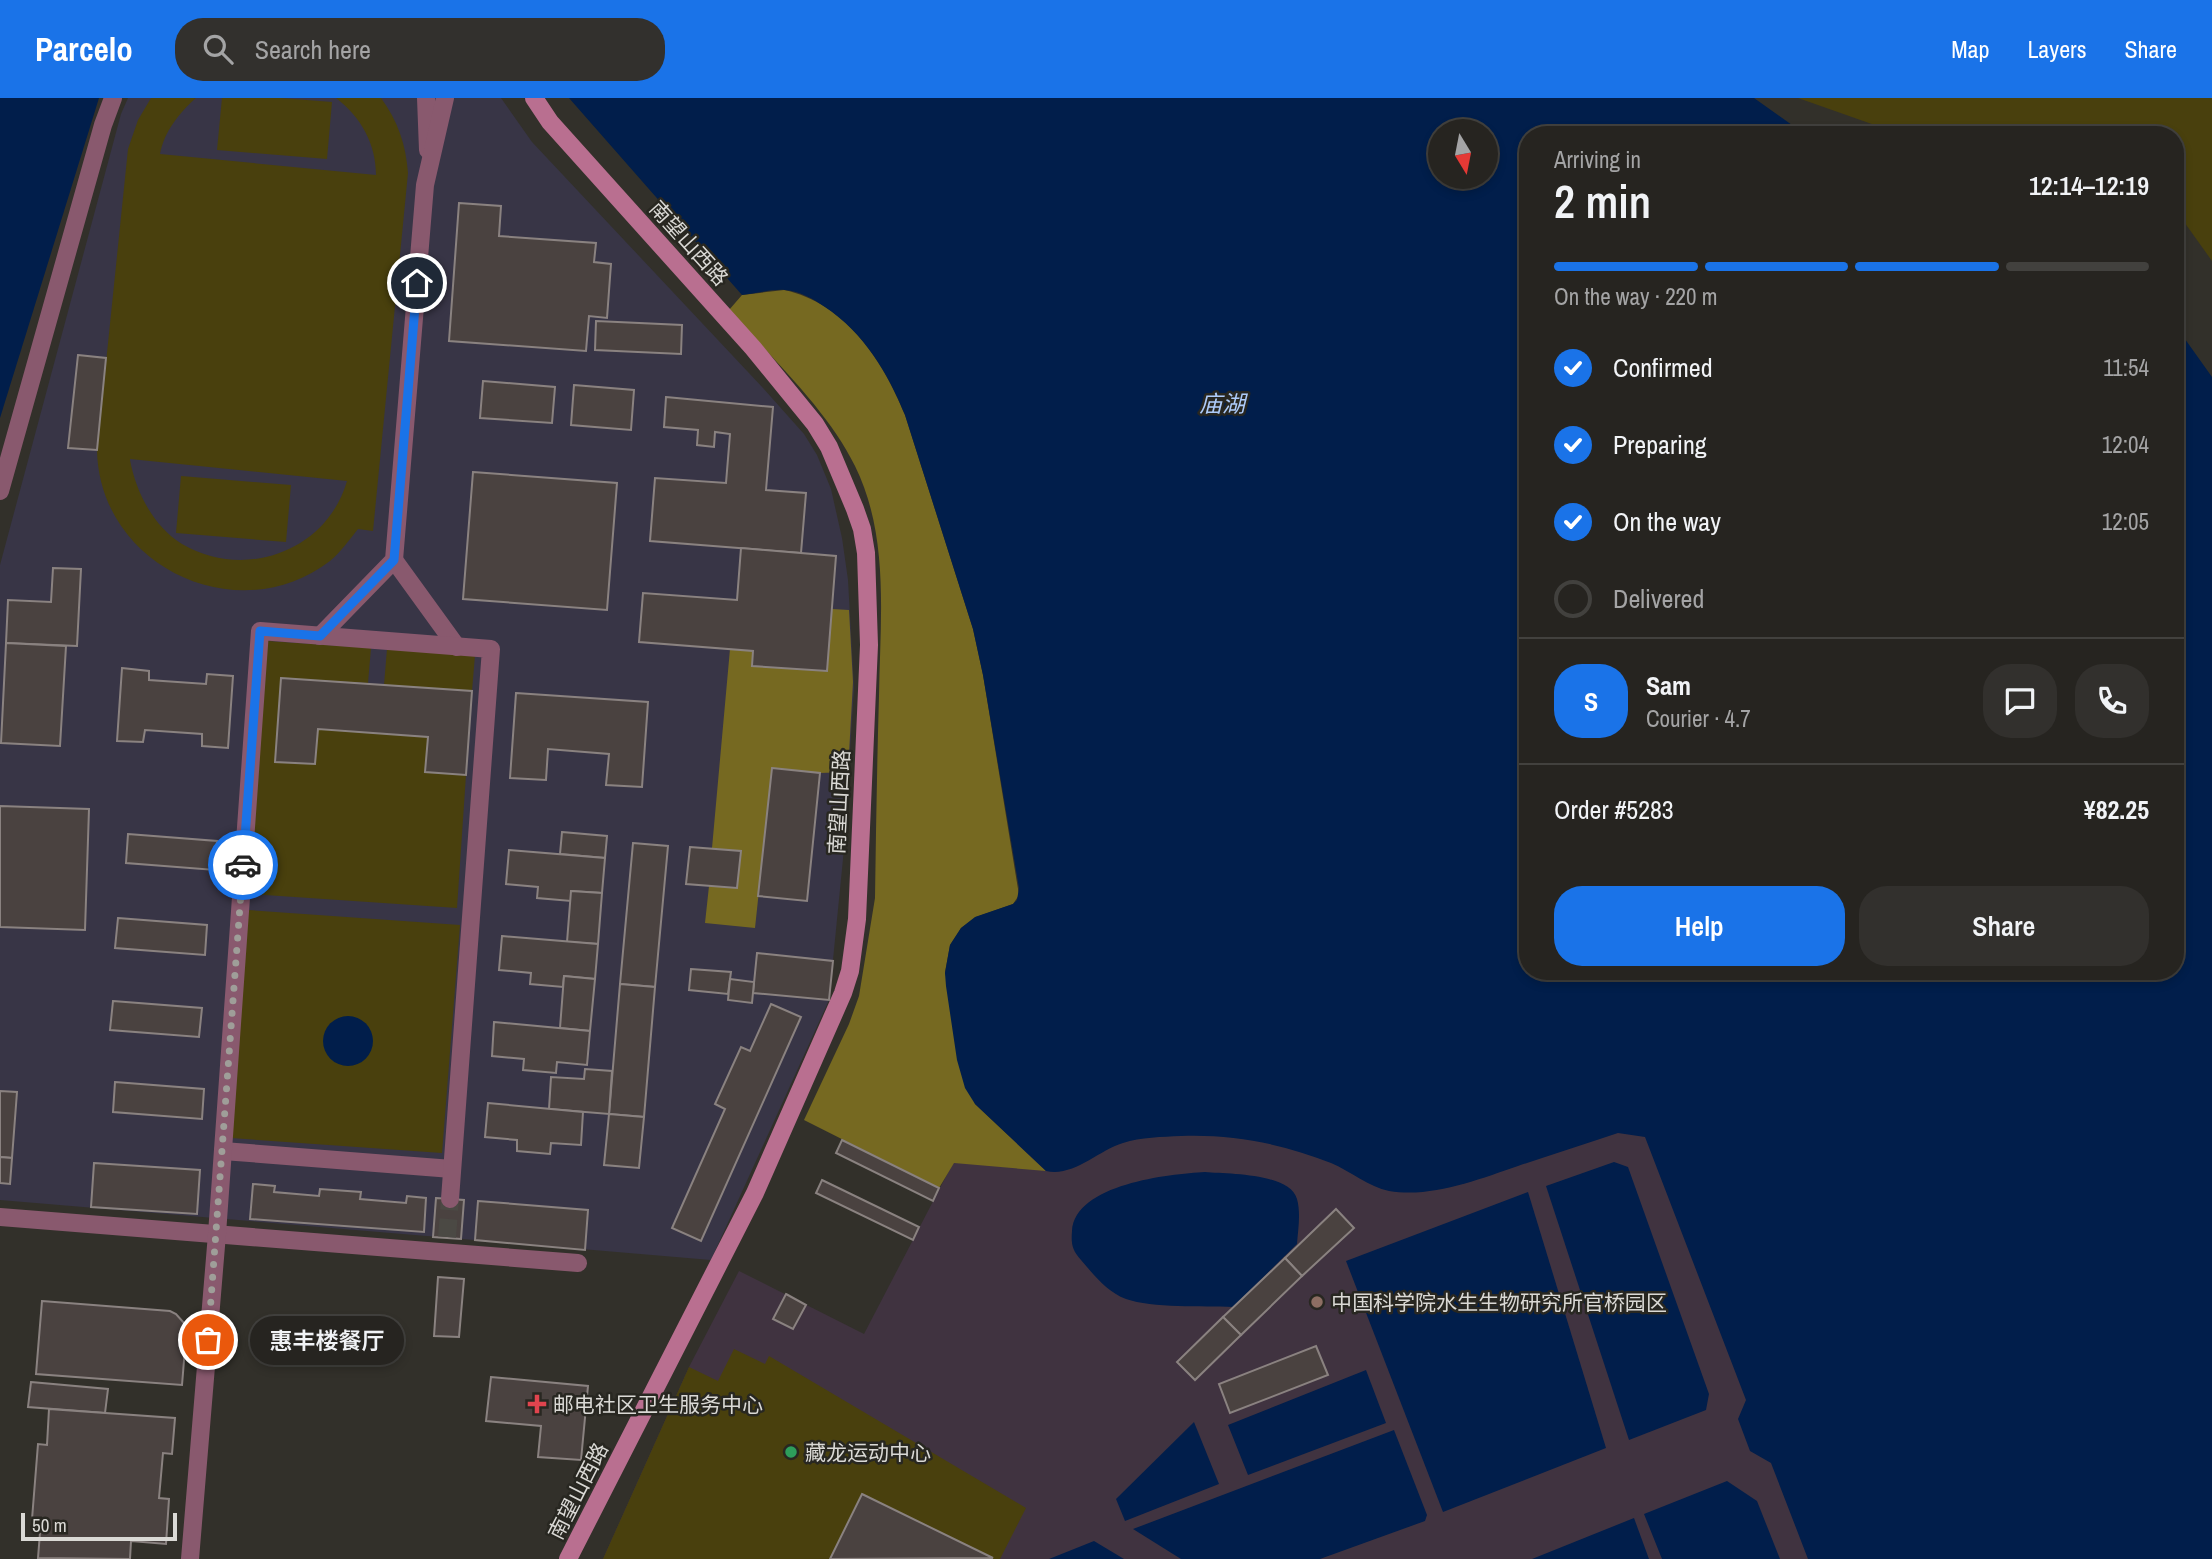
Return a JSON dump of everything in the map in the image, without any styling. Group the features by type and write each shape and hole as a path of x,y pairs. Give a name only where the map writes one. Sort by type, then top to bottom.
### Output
{"street":[{"path":"1,483 99,138 113,98"},
{"path":"426,98 429,167"},
{"path":"320,636 394,560 425,185 445,98"},
{"name":"南望山西路","path":"534,98 550,122 753,348 815,424 842,474 862,530 867,573 869,645 857,919 850,971 843,993 755,1193 568,1559"},
{"path":"394,560 457,647"},
{"path":"190,1559 217,1234 260,631 491,649 450,1199"},
{"path":"223,1152 452,1169"},
{"path":"0,1217 217,1234 446,1245 578,1263"}],"shaded area":[{"path":"128,98 501,98 532,142 763,388 804,434 817,455 831,489 842,538 848,580 854,688 843,859 829,1000 711,1260 0,1200 0,565 121,114"},
{"path":"151,98 196,98 173,123 160,154 376,175 373,153 365,132 353,114 336,98 381,98 400,134 408,173 373,531 358,529 330,561 294,581 255,590 216,588 180,576 147,555 121,526 104,491 97,450 128,149 138,120","holes":["130,459 347,481 337,505 322,526 303,541 281,553 257,559 232,560 206,555 182,544 162,528 141,496"]},
{"path":"222,98 281,98 332,102 327,159 217,150"},
{"path":"1798,98 2212,98 2212,261 2184,222 2184,126 1877,126"},
{"path":"784,290 826,307 844,321 860,337 886,375 905,415 973,629 1019,895 1013,904 976,917 961,928 950,945 945,972 975,1104 1046,1171 954,1163 939,1188 804,1120 849,1024 859,996 875,898 881,609 874,521 855,466 814,404 729,310 742,295"},
{"path":"181,476 291,485 286,542 176,533"},
{"path":"832,609 849,610 853,682 848,772 820,773 772,768 755,928 705,923 709,886 737,888 741,852 712,848 730,649 753,651 752,666 827,671"},
{"path":"267,641 371,648 368,683 281,678 275,761 315,764 318,729 428,737 426,772 466,775 457,908 250,894"},
{"path":"387,649 475,655 472,691 384,685"},
{"path":"248,910 460,925 442,1153 231,1138"},
{"name":"中国科学院水生生物研究所官桥园区","path":"1632,1102 1857,1559 603,1559 689,1367 739,1271 864,1334 953,1163 1066,1107"},
{"name":"藏龙运动中心","path":"734,1349 765,1364 769,1356 1026,1508 1000,1559 603,1559 689,1367 718,1381"}],"water":[{"path":"0,98 99,98 0,418"},
{"name":"庙湖","path":"569,98 1754,98 1793,126 1519,126 1519,980 2184,980 2184,338 2212,377 2212,1559 1808,1559 1771,1463 1750,1451 1738,1419 1746,1400 1645,1137 1618,1133 1471,1182 1438,1190 1405,1193 1382,1189 1313,1156 1258,1142 1220,1137 1181,1136 1137,1140 1113,1147 1076,1167 1056,1172 1046,1171 975,1104 965,1088 957,1060 946,986 945,973 950,945 961,928 975,917 1013,904 1017,900 1019,888 973,629 905,415 891,384 863,342 839,317 806,296 785,290 742,295"},
{"path":"348,1016 365,1024 373,1041 365,1058 348,1066 331,1058 323,1041 331,1024"},
{"path":"1614,1162 1628,1167 1709,1394 1706,1410 1629,1440 1546,1186"},
{"path":"1205,1172 1257,1176 1271,1180 1292,1190 1297,1199 1297,1244 1233,1307 1163,1305 1126,1299 1101,1282 1076,1253 1072,1243 1072,1231 1077,1215 1089,1202 1106,1192 1148,1179"},
{"path":"1528,1192 1606,1448 1443,1512 1346,1261"},
{"path":"1366,1370 1386,1423 1248,1475 1228,1425"},
{"path":"1194,1422 1219,1484 1125,1521 1116,1499"},
{"path":"1394,1430 1427,1515 1425,1521 1320,1559 1181,1559 1133,1529"},
{"path":"1727,1481 1757,1501 1780,1559 1662,1559 1644,1514"},
{"path":"1634,1518 1649,1559 1532,1559"},
{"path":"1094,1541 1124,1559 1049,1559"}],"building":[{"path":"459,203 501,206 499,236 596,243 594,262 611,264 607,318 589,316 586,351 449,341"},
{"path":"596,321 682,325 681,354 595,350"},
{"path":"78,355 106,358 97,450 68,448"},
{"path":"483,381 555,387 552,423 480,418"},
{"path":"574,385 634,390 631,430 571,425"},
{"path":"666,397 773,407 766,490 806,493 801,553 650,541 655,478 726,483 730,434 715,432 714,447 697,445 698,430 664,427"},
{"path":"473,472 617,483 607,610 463,599"},
{"path":"741,548 836,556 827,671 752,666 753,651 639,642 643,593 737,600"},
{"path":"53,568 81,569 77,646 6,643 8,600 51,602"},
{"path":"6,643 66,646 60,746 1,743"},
{"path":"122,668 149,671 149,680 206,684 207,674 233,676 228,748 202,746 202,734 145,730 143,742 117,741"},
{"path":"281,678 472,691 466,775 425,772 428,737 318,729 315,764 275,762"},
{"path":"516,693 648,702 642,787 606,785 609,754 548,749 546,780 510,778"},
{"path":"772,768 820,773 807,901 758,896"},
{"path":"0,806 89,809 85,930 0,927"},
{"path":"562,832 607,836 605,858 560,854"},
{"path":"128,834 217,841 215,870 126,863"},
{"path":"633,843 668,846 655,987 620,984"},
{"path":"690,847 741,851 737,888 686,884"},
{"path":"509,850 605,858 602,893 571,891 571,901 537,898 538,887 506,884"},
{"path":"571,891 602,893 598,944 567,942"},
{"path":"118,918 207,925 205,955 115,948"},
{"path":"502,936 598,944 595,979 564,976 563,987 530,984 531,973 499,970"},
{"path":"757,953 833,961 829,1000 753,993"},
{"path":"691,969 731,972 728,994 689,990"},
{"path":"564,976 595,979 590,1031 560,1028"},
{"path":"730,979 754,982 752,1003 728,1000"},
{"path":"620,984 655,987 644,1117 609,1114"},
{"path":"113,1001 202,1008 199,1037 110,1030"},
{"path":"771,1004 801,1017 701,1241 672,1228 725,1109 715,1104 741,1047 750,1051"},
{"path":"494,1022 590,1031 587,1065 557,1062 556,1073 523,1070 524,1059 492,1056"},
{"path":"585,1069 612,1071 609,1114 549,1109 551,1077 584,1079"},
{"path":"115,1082 204,1089 202,1119 113,1112"},
{"path":"0,1091 17,1092 12,1158 0,1157"},
{"path":"488,1103 583,1112 581,1145 551,1143 550,1154 517,1151 517,1140 485,1137"},
{"path":"609,1114 644,1117 639,1168 604,1165"},
{"path":"842,1140 939,1188 933,1201 836,1153"},
{"path":"0,1157 12,1158 10,1184 0,1183"},
{"path":"94,1163 200,1170 197,1214 91,1207"},
{"path":"822,1180 919,1227 913,1240 816,1193"},
{"path":"253,1184 275,1186 274,1192 319,1196 320,1189 361,1192 360,1199 406,1203 407,1196 426,1198 424,1232 250,1219"},
{"path":"436,1198 464,1200 461,1239 433,1237"},
{"path":"478,1201 588,1210 585,1250 475,1240"},
{"path":"1336,1209 1354,1228 1302,1276 1285,1258"},
{"path":"1285,1258 1302,1276 1241,1335 1223,1317"},
{"path":"438,1277 464,1279 459,1337 434,1336"},
{"path":"786,1294 806,1305 793,1329 773,1319"},
{"path":"42,1301 170,1311 176,1314 184,1323 186,1336 182,1385 36,1374"},
{"path":"1223,1317 1241,1335 1195,1380 1177,1362"},
{"path":"1316,1346 1328,1375 1230,1413 1219,1384"},
{"name":"邮电社区卫生服务中心","path":"491,1377 588,1386 581,1460 538,1457 541,1426 486,1421"},
{"path":"31,1382 108,1389 105,1413 28,1407"},
{"path":"49,1409 175,1418 172,1454 163,1453 159,1498 169,1499 166,1544 131,1541 130,1559 38,1558 41,1520 32,1519 38,1444 47,1445"},
{"path":"862,1494 993,1558 830,1559"}],"tunnel":[{"path":"447,1237 450,1199"}],"way so far":[{"path":"208,1340 243,865"}],"place":[{"name":"中国科学院水生生物研究所官桥园区","path":"1317,1302"},
{"name":"惠丰楼餐厅","path":"208,1340"},
{"name":"邮电社区卫生服务中心","path":"537,1404"},
{"name":"藏龙运动中心","path":"791,1452"}],"route":[{"path":"243,865 260,631 320,636 394,560 417,283"}]}
